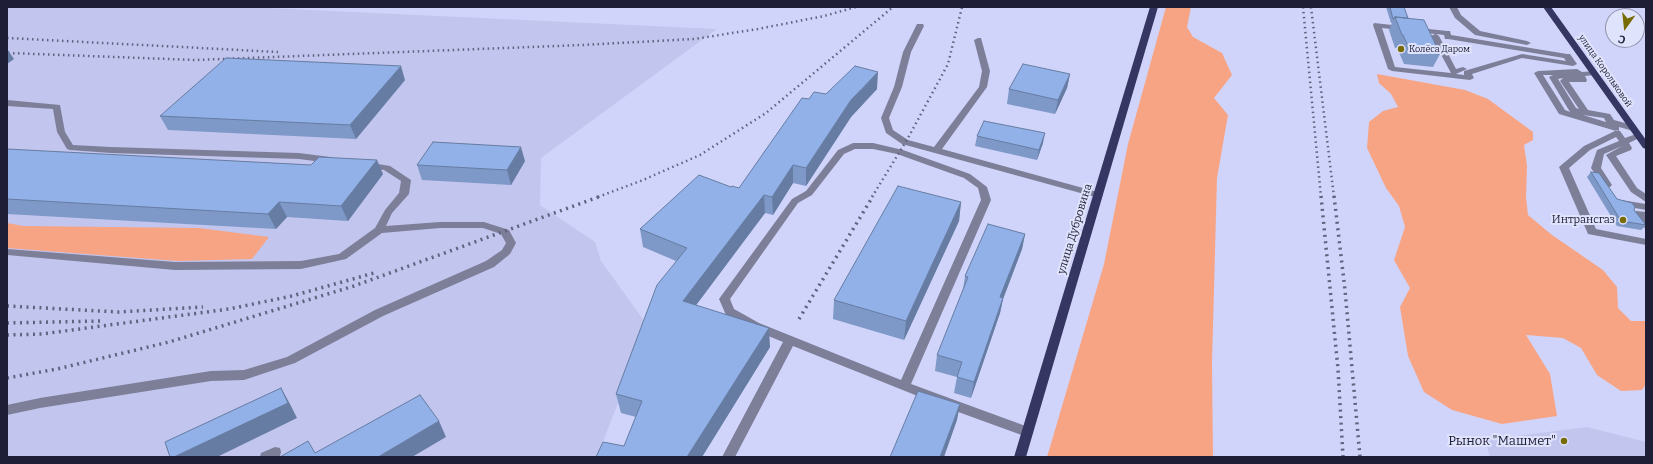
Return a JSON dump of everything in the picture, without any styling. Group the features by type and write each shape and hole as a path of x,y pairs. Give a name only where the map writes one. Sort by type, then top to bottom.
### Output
{"main road":[{"name":"улица Дубровина","path":"1020,457 1154,7"},
{"name":"улица Корольковой","path":"1546,7 1582,54 1646,146"}],"lane":[{"path":"1453,7 1458,16 1478,33 1582,54"},
{"path":"1377,25 1447,33 1448,37 1567,56 1570,59 1573,64 1522,56 1467,73 1470,78 1392,69 1377,25"},
{"path":"920,26 907,52 898,87 885,118 889,131 906,142 1098,195"},
{"path":"1528,52 1454,72 1435,36 1587,62"},
{"path":"936,151 983,87 986,71 978,40"},
{"path":"1580,75 1577,71 1538,73 1562,112 1616,128 1611,121"},
{"path":"1595,73 1553,77 1573,110 1633,128"},
{"path":"7,103 57,107 62,132 70,147 112,150 299,156 343,162"},
{"path":"1646,199 1634,190 1611,155 1628,148 1617,133 1587,148 1564,167 1592,232 1646,242"},
{"path":"1639,136 1600,152 1596,168 1617,202 1646,207"},
{"path":"904,386 986,200 982,187 967,176 907,154 874,146 853,146 840,152 810,193 795,201 724,299 730,312 755,326 904,386 1027,432"},
{"path":"7,252 175,266 301,265 342,256 379,230 388,212 404,194 406,180 387,168 358,164"},
{"path":"1646,215 1636,214 1646,225"},
{"path":"7,410 40,403 211,376 244,375 291,360 379,313 490,264 506,252 511,243 505,232 484,225 440,225 379,230"},
{"path":"728,457 790,340"}],"shaded area":[{"path":"7,7 247,7 717,29 541,158 540,205 595,242 601,261 648,326 597,457 7,457"},
{"path":"1166,7 1191,7 1187,27 1193,37 1222,53 1232,75 1214,98 1228,115 1217,178 1212,363 1213,457 1047,457 1104,264 1128,144"},
{"path":"1377,74 1465,90 1488,99 1533,132 1533,140 1524,145 1527,166 1526,197 1528,215 1552,235 1603,270 1617,287 1618,308 1631,321 1646,321 1646,384 1642,390 1621,391 1597,375 1581,348 1563,338 1526,335 1550,374 1557,416 1502,424 1452,410 1424,392 1408,356 1400,307 1410,288 1394,260 1405,227 1399,206 1386,188 1367,148 1369,122 1383,111 1398,107 1391,94 1379,83"},
{"path":"7,223 23,226 199,228 269,237 252,259 178,261 7,248"},
{"name":"Рынок \"Машмет\"","path":"1587,427 1646,442 1646,457 1490,457 1485,440"}],"building":[{"path":"1390,7 1404,7 1408,18 1395,17 1393,19"},
{"path":"1395,17 1424,20 1440,54 1410,50"},
{"path":"226,58 401,66 350,125 160,116"},
{"path":"1023,64 1070,74 1058,100 1009,89"},
{"path":"855,66 878,72 851,100 806,168 793,165 772,197 764,195 683,301 769,328 687,457 596,457 603,442 624,446 642,401 616,394 657,285 687,248 640,229 699,175 731,187 739,188 802,98 809,99 814,92 826,94"},
{"path":"984,121 1045,133 1039,150 977,136"},
{"path":"433,142 521,147 507,170 417,165"},
{"path":"7,149 311,165 319,157 377,160 341,206 279,202 268,214 7,199"},
{"path":"1591,172 1599,173 1617,199 1632,203 1635,207 1634,210 1646,225 1621,221"},
{"path":"898,186 961,202 906,321 834,300"},
{"path":"988,224 1025,234 1000,297 1003,298 974,382 957,377 962,362 937,355 968,277 965,276"},
{"path":"281,388 288,403 174,457 170,457 165,442"},
{"path":"918,391 960,404 940,457 890,457"},
{"path":"420,395 439,421 378,457 280,457 308,441 315,453"}],"railway":[{"path":"8,53 196,60 582,45 694,39 758,29 824,16 856,7"},
{"path":"598,197 643,180 700,155 766,113 893,7"},
{"path":"872,197 908,138 948,64 962,7"},
{"path":"1303,7 1321,197"},
{"path":"1311,7 1334,197"},
{"path":"7,38 278,52"},
{"path":"7,378 57,369 169,342 354,286 601,196"},
{"path":"799,319 873,196"},
{"path":"1321,196 1338,369 1343,457"},
{"path":"1334,196 1345,290 1360,457"},
{"path":"7,335 42,334 229,309 292,296 374,273"},
{"path":"7,306 118,312 203,307"},
{"path":"7,323 100,321"}],"place":[{"name":"Колёса Даром","path":"1401,49"},
{"name":"Интрансгаз","path":"1623,220"},
{"name":"Рынок \"Машмет\"","path":"1564,441"}]}
